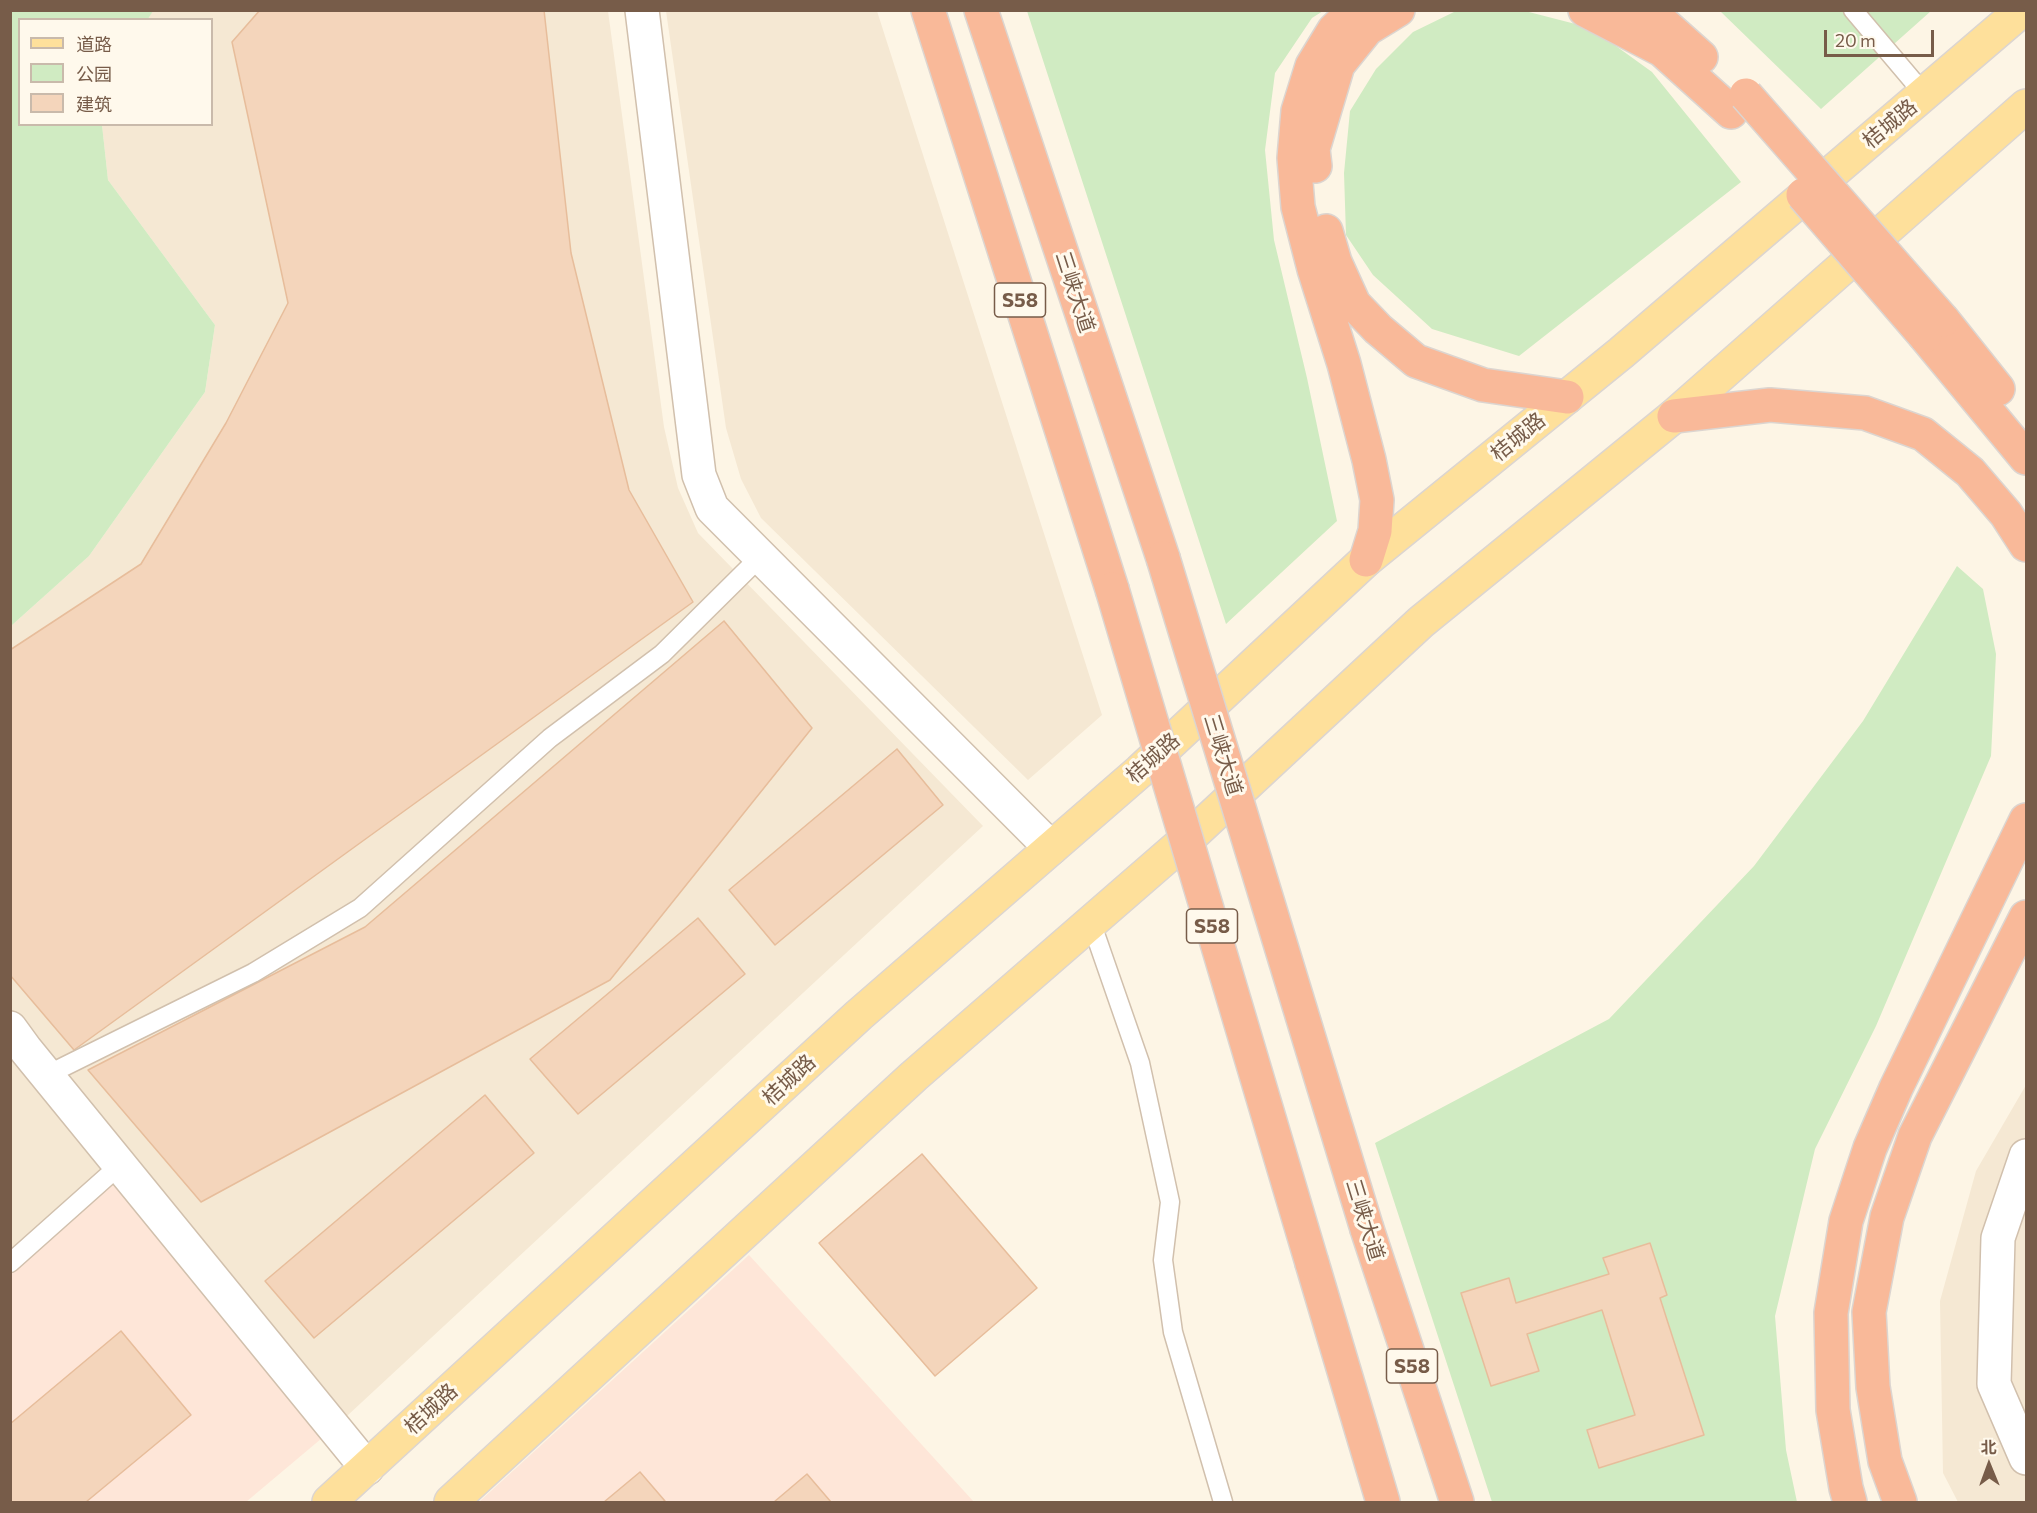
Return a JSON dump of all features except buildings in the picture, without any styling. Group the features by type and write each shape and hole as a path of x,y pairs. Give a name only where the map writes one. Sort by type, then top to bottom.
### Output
{"highway":[{"name":"S58","path":"928,10 1112,590 1383,1503"},
{"name":"三峡大道","path":"981,10 1163,558 1367,1229 1456,1503"},
{"path":"1355,10 1334,30 1312,66 1298,111 1294,158 1298,207 1314,269 1344,364 1377,500 1375,531 1366,560"},
{"path":"1398,10 1367,29 1338,65 1313,149 1317,204 1335,262 1354,304 1378,329 1416,361 1483,385 1567,397"},
{"path":"1585,10 1662,50 1739,104"},
{"path":"1637,10 1665,26 1739,104 1934,328 2026,426"},
{"path":"1934,328 2026,458"},
{"path":"1674,416 1770,405 1866,413 1923,434 1970,472 2006,514 2026,545"},
{"path":"1850,1503 1833,1410 1831,1313 1846,1221 1870,1148 1896,1088 2026,820"},
{"path":"1900,1503 1883,1450 1873,1387 1869,1312 1887,1217 1915,1136 2026,917"}],"main road":[{"name":"桔城路","path":"329,1503 859,1015 1140,771 1366,560 1567,397 2022,10"},
{"path":"451,1503 914,1076 1195,832 1421,622 1674,416 2026,106"}],"street":[{"path":"642,10 699,475 712,508 1051,848"},
{"path":"10,1028 367,1468"},
{"path":"2026,1156 1998,1238 1994,1384 2026,1458"}],"lane":[{"path":"1853,10 1924,94"},
{"path":"47,1075 253,973 360,908 550,738 662,654 760,557"},
{"path":"1091,922 1140,1063 1170,1202 1164,1260 1173,1332 1223,1503"},
{"path":"10,1263 120,1165"}],"shaded area":[{"path":"153,10 608,11 664,427 678,488 698,533 983,826 334,1428 11,1022 11,626 89,556 205,392 215,325 108,180 102,126 213,126 213,18 149,18"},
{"path":"666,11 877,11 1102,715 1028,780 761,518 741,479 726,428"},
{"path":"10,1045 111,1165 10,1252"},
{"path":"2026,1085 2026,1502 1958,1502 1943,1473 1940,1301 1976,1171"},
{"path":"120,1165 334,1428 246,1502 11,1502 11,1268"},
{"path":"749,1255 974,1502 479,1502"}],"green space":[{"path":"11,10 153,11 149,18 18,18 18,126 102,126 108,180 215,325 205,392 89,556 11,626"},
{"path":"1027,11 1323,11 1312,18 1275,73 1265,150 1274,240 1307,378 1337,521 1226,624"},
{"path":"1456,11 1525,11 1591,28 1652,72 1741,182 1519,356 1432,329 1373,275 1346,235 1344,173 1350,111 1376,69 1413,32"},
{"path":"1720,11 1931,11 1821,109"},
{"path":"1957,566 1983,589 1996,654 1991,756 1876,1026 1815,1149 1775,1316 1786,1450 1797,1502 1492,1502 1375,1143 1609,1019 1754,866 1863,721"}]}
